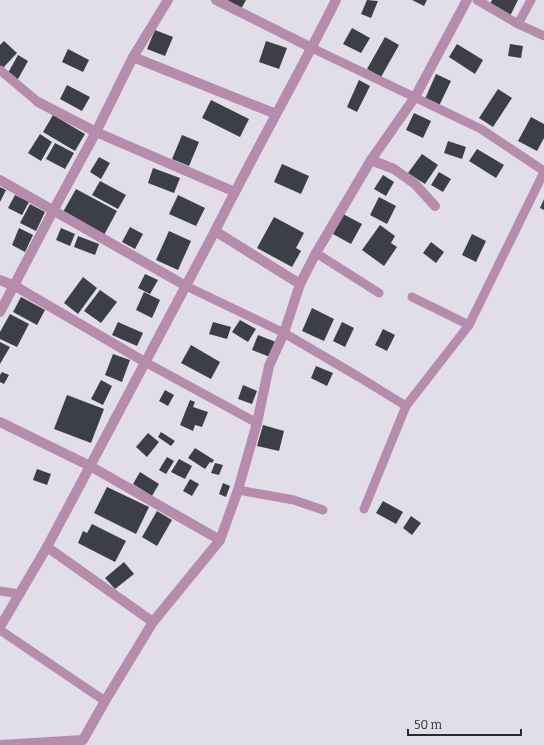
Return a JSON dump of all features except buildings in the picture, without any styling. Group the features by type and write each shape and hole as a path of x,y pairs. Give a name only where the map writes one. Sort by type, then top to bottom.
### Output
{"street":[{"path":"0,312 96,132 133,57 168,0"},
{"path":"216,0 312,48"},
{"path":"0,627 47,547 186,286 234,192 312,48 336,0"},
{"path":"0,745 84,743 105,701 153,622 220,540 238,490 257,423 269,366 284,333 300,284 316,253 371,160 415,97 467,0"},
{"path":"133,57 276,114"},
{"path":"38,102 96,132 234,192"},
{"path":"371,160 394,169 410,180 435,206"},
{"path":"0,180 186,286"},
{"path":"215,230 300,284"},
{"path":"0,280 14,286 145,362"},
{"path":"0,422 90,466 220,540"},
{"path":"47,547 153,622"}],"lane":[{"path":"477,0 518,24 544,36"},
{"path":"518,24 531,0"},
{"path":"312,48 481,129 544,171 469,325 406,406 364,509"},
{"path":"0,70 38,102"},
{"path":"316,253 379,293"},
{"path":"186,286 284,333 406,406"},
{"path":"412,297 469,325"},
{"path":"145,362 257,423"},
{"path":"238,490 294,500 323,510"},
{"path":"0,591 20,594"},
{"path":"0,630 105,701"}]}
